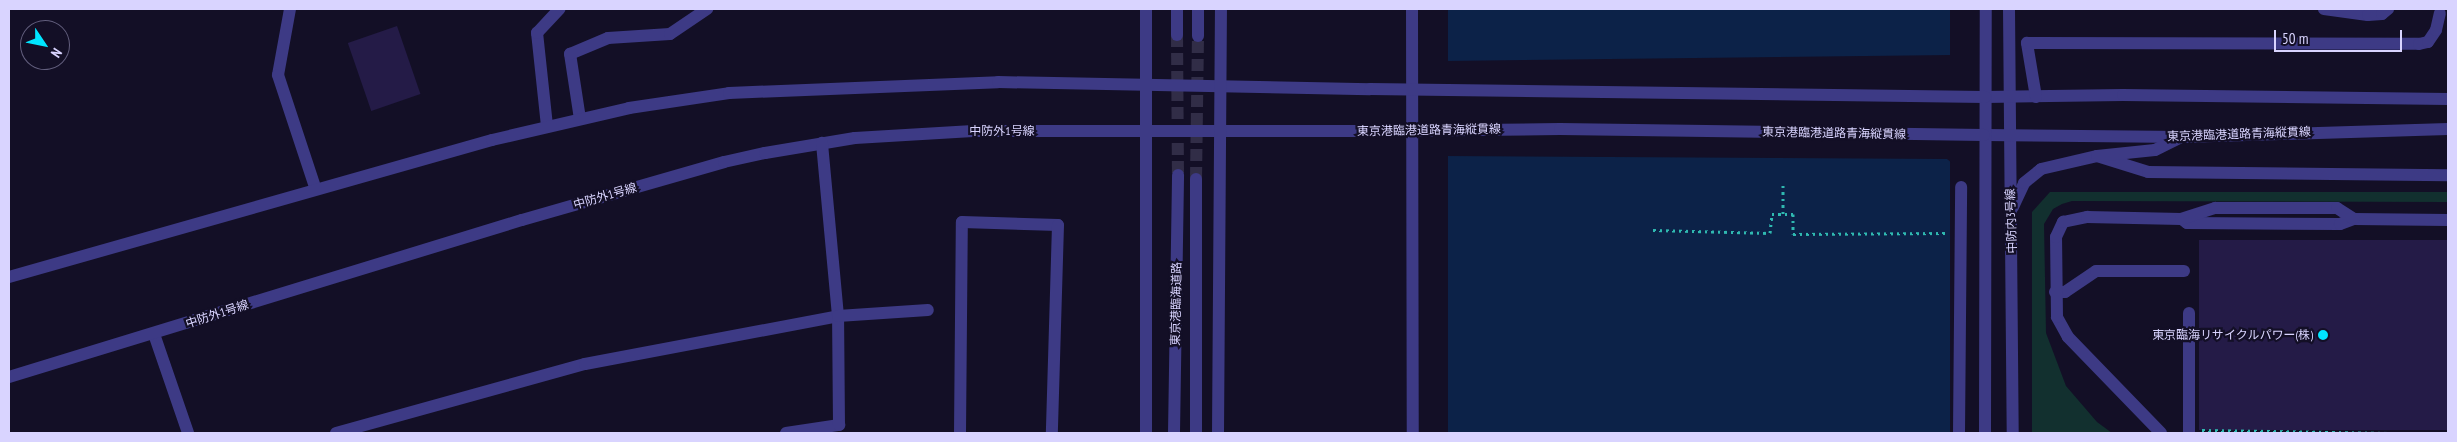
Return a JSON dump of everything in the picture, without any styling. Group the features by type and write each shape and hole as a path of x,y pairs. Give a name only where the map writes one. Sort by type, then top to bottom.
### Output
{"street":[{"path":"290,9 278,75 315,187"},
{"path":"547,126 537,34 560,9"},
{"path":"580,119 570,54 608,38 670,34 707,9"},
{"path":"1146,9 1146,433"},
{"path":"1177,9 1177,35"},
{"path":"1198,9 1198,36"},
{"path":"1218,433 1221,9"},
{"path":"1412,9 1413,433"},
{"name":"中防内3号線","path":"1985,433 1984,135 1986,9"},
{"name":"中防内3号線","path":"2009,9 2013,433"},
{"path":"2324,9 2368,15 2382,14 2388,9"},
{"path":"2036,97 2027,43 2419,44 2428,42 2436,30 2440,13"},
{"path":"9,277 315,187 547,126 629,108 729,93 998,82 1221,88 2009,98 2448,98"},
{"name":"東京港臨港道路青海縦貫線","path":"1220,131 1560,128 2182,137 2448,129"},
{"name":"中防外1号線","path":"9,377 522,220 697,170 822,144 917,133 1220,131"},
{"path":"2012,212 2020,190 2036,172 2052,165 2097,156 2155,150 2182,137"},
{"path":"786,433 840,429 838,316 822,144"},
{"path":"2097,156 2148,172 2448,176"},
{"name":"東京港臨海道路","path":"1174,433 1178,175"},
{"name":"東京港臨海道路","path":"1196,180 1196,433"},
{"path":"1959,433 1961,188"},
{"path":"2161,433 2068,337 2057,317 2056,237 2063,222 2087,217 2181,219 2187,223 2264,224 2340,224 2354,220 2448,220"},
{"path":"960,433 962,222 1058,225 1052,433"},
{"path":"2056,292 2065,292 2096,272 2184,271"},
{"path":"336,433 585,364 838,316 928,310"},
{"path":"2189,313 2189,433"},
{"path":"154,334 188,433"}],"path":[{"path":"1782,214 1783,185"},
{"path":"1653,230 1770,233 1772,214 1793,214 1793,234 1951,233"},
{"path":"2199,433 2199,430 2389,433"}],"green space":[{"path":"2050,192 2448,192 2448,202 2072,201 2062,204 2053,209 2044,224 2046,333 2066,386 2097,422 2112,433 2032,433 2032,212"}],"water":[{"path":"1448,9 1950,9 1950,433 1448,433"}],"pier":[{"path":"1952,55 1952,163 1947,159 1445,156 1445,61"}],"building":[{"path":"397,26 420,94 371,111 348,43"},
{"name":"東京臨海リサイクルパワー(株)","path":"2199,240 2448,240 2448,430 2199,430"}],"tunnel":[{"path":"1177,35 1178,175"},
{"path":"1196,179 1198,36"}],"place":[{"name":"東京臨海リサイクルパワー(株)","path":"2323,335"}]}
